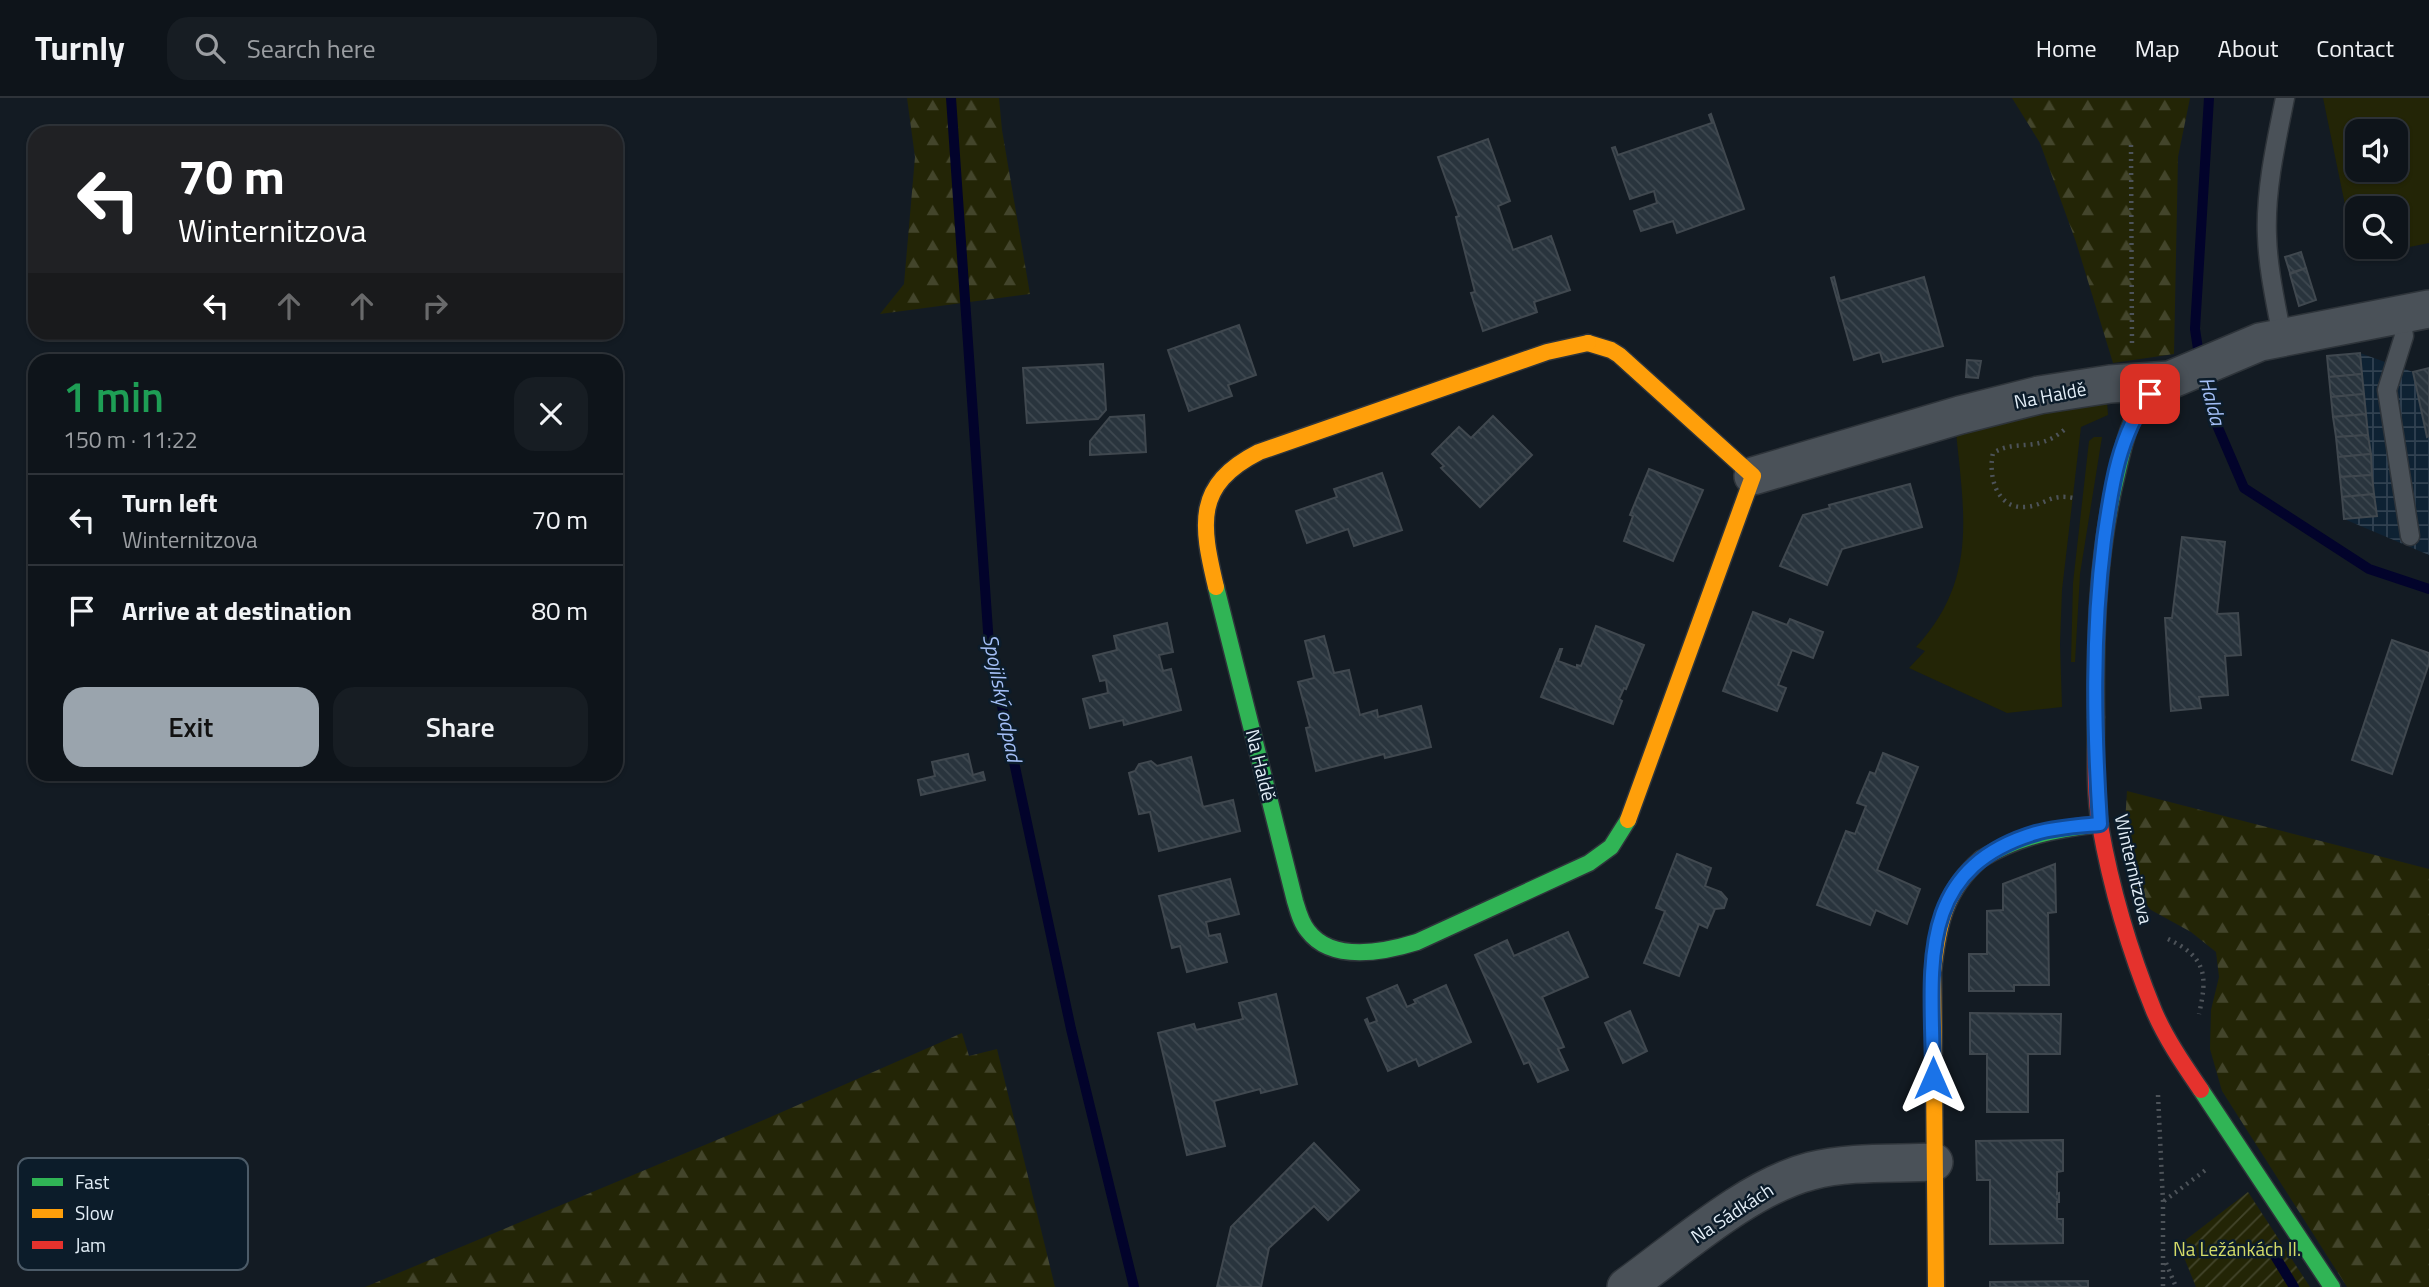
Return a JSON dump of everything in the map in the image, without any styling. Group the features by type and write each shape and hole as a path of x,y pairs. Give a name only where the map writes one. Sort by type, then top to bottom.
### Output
{"street":[{"name":"Na Haldě","path":"1753,476 1973,411 2039,395 2170,380 2239,349 2282,337 2415,312"},
{"name":"Na Haldě","path":"1588,344 1619,355 1753,476 1626,825 1611,847 1590,863 1400,948 1367,952 1345,950 1322,944 1312,937 1300,917 1295,901 1208,548 1206,522 1210,494 1227,469 1259,452 1534,356 1559,348 1588,344"},
{"name":"Winternitzova","path":"2170,380 2150,394 2137,411 2127,432 2109,505 2097,602 2095,646 2096,771 2100,824 2122,920 2155,1013 2181,1060 2332,1287"},
{"path":"1936,1287 1933,953 1947,898 1961,877 1996,849 2038,832 2100,824"},
{"name":"Na Sádkách","path":"1626,1287 1734,1208 1789,1177 1842,1166 1934,1162"}],"lane":[{"path":"2282,337 2269,265 2267,234 2268,200 2285,98"},
{"path":"2410,536 2387,390 2404,336 2415,312"}],"path":[{"path":"2131,145 2132,383"},
{"path":"2067,427 2048,442 2001,448 1993,453 1992,478 1997,492 2014,506 2032,505 2053,496 2078,498"},
{"path":"2158,1094 2163,1202 2163,1287"},
{"path":"2163,1202 2238,1146"},
{"path":"2164,1259 2176,1287"}],"shaded area":[{"path":"2360,353 2413,372 2429,436 2429,555 2344,519 2327,356"}],"green space":[{"path":"907,98 999,98 1030,294 880,314 904,284 915,157"},
{"path":"2012,98 2190,98 2178,157 2174,354 2113,363 2076,242 2040,143"},
{"path":"2323,98 2429,98 2429,243 2408,247 2408,196 2345,196 2345,205"},
{"path":"2107,401 2108,415 2081,427 2062,590 2062,707 2007,713 1909,668 1925,651 1916,647 1936,622 1950,597 1958,571 1963,518 1956,432 2002,419"},
{"path":"2094,437 2102,437 2080,574 2075,662 2071,662 2073,583 2089,441"},
{"path":"2127,791 2429,869 2429,1287 2347,1287 2222,1091 2210,1049 2211,1010 2219,977 2216,952 2191,932 2151,910 2132,888 2123,855"},
{"path":"962,1033 969,1056 997,1049 1055,1287 365,1287 743,1129"},
{"name":"Na Ležánkách II.","path":"2248,1192 2310,1287 2196,1287 2179,1245"}],"building":[{"path":"1711,114 1744,209 1677,233 1673,221 1641,231 1634,211 1657,203 1654,191 1630,199 1612,148 1615,147 1618,155 1712,123"},
{"path":"1488,139 1510,201 1498,206 1513,250 1551,236 1570,290 1534,302 1537,312 1483,331 1471,293 1475,292 1456,217 1459,216 1438,157"},
{"path":"2301,252 2306,268 2290,273 2285,257"},
{"path":"2306,268 2316,300 2299,306 2290,274"},
{"path":"1834,277 1840,301 1924,277 1943,346 1883,362 1880,352 1854,360 1831,278"},
{"path":"1239,325 1256,375 1228,385 1232,396 1189,411 1168,350"},
{"path":"2360,353 2362,374 2329,377 2327,356"},
{"path":"1967,360 1981,361 1978,378 1966,377"},
{"path":"1103,364 1106,410 1098,419 1027,423 1023,368"},
{"path":"2429,368 2429,436 2427,437 2413,372"},
{"path":"2362,374 2364,394 2331,397 2329,377"},
{"path":"2364,394 2366,414 2333,417 2331,397"},
{"path":"2366,414 2368,435 2336,437 2333,417"},
{"path":"1144,415 1146,452 1090,455 1090,441 1110,417"},
{"path":"1493,416 1532,455 1480,507 1441,468 1444,466 1432,454 1459,427 1471,438"},
{"path":"2368,435 2371,454 2338,457 2336,437"},
{"path":"2371,454 2372,475 2340,477 2338,457"},
{"path":"1649,469 1703,490 1673,561 1624,541 1633,516 1630,515"},
{"path":"1382,473 1402,530 1354,546 1348,529 1307,543 1296,511 1337,497 1334,489"},
{"path":"2372,475 2374,494 2342,497 2340,477"},
{"path":"1910,484 1922,527 1842,549 1827,585 1780,566 1803,515 1830,508 1829,505"},
{"path":"2374,494 2377,516 2344,519 2342,497"},
{"path":"2182,537 2225,542 2217,614 2238,613 2241,655 2225,656 2228,695 2199,697 2201,708 2171,711 2165,618 2172,618"},
{"path":"1753,612 1787,625 1790,619 1823,632 1813,658 1792,650 1778,685 1786,688 1777,711 1723,691"},
{"path":"1167,623 1173,652 1159,655 1163,671 1171,669 1181,710 1124,725 1123,720 1090,728 1083,699 1108,693 1106,680 1100,681 1093,656 1117,650 1114,636"},
{"path":"1596,626 1644,645 1626,689 1624,688 1619,699 1622,701 1613,724 1541,697 1560,649 1558,661 1577,668 1577,665 1581,666"},
{"path":"1324,636 1334,673 1349,670 1360,715 1377,710 1378,717 1421,706 1431,747 1385,758 1384,754 1316,771 1306,728 1310,727 1298,682 1314,678 1305,641"},
{"path":"2392,640 2429,653 2429,663 2392,774 2352,760"},
{"path":"1883,753 1918,767 1877,870 1920,889 1907,924 1876,910 1870,925 1817,905 1846,831 1855,834 1866,806 1857,803 1870,772 1875,774"},
{"path":"968,754 973,775 983,772 985,780 921,795 918,780 935,776 932,762"},
{"path":"1191,757 1203,807 1233,800 1240,831 1159,851 1150,812 1139,814 1129,773 1135,771 1139,764 1151,761 1157,766"},
{"path":"1677,854 1711,868 1705,886 1721,892 1727,899 1724,908 1715,909 1707,928 1699,924 1679,976 1644,963 1665,911 1656,908"},
{"path":"2055,864 2056,912 2048,913 2049,985 2014,985 2014,991 1969,991 1969,954 1987,954 1987,911 2003,910 2003,884"},
{"path":"1230,879 1239,914 1206,922 1209,936 1220,934 1227,962 1187,972 1180,946 1172,948 1159,896"},
{"path":"1568,932 1588,977 1542,997 1564,1047 1558,1049 1568,1070 1538,1082 1529,1062 1524,1064 1475,955 1507,940 1514,956"},
{"path":"1397,985 1407,1007 1416,1003 1414,1000 1446,985 1471,1042 1419,1066 1416,1059 1388,1071 1365,1020 1367,1019 1369,1024 1377,1021 1367,998"},
{"path":"1276,994 1297,1084 1261,1093 1260,1089 1214,1101 1225,1146 1187,1155 1158,1033 1194,1024 1196,1030 1243,1019 1239,1003"},
{"path":"1630,1011 1647,1051 1623,1063 1605,1023"},
{"path":"1970,1013 2061,1014 2060,1054 2028,1054 2028,1112 1987,1112 1987,1054 1970,1054"},
{"path":"2063,1140 2063,1171 2057,1172 2057,1219 2063,1219 2063,1243 1990,1244 1990,1180 1977,1180 1976,1141"},
{"path":"1314,1143 1359,1190 1328,1220 1314,1206 1269,1248 1261,1287 1217,1287 1231,1227"},
{"path":"2088,1281 2088,1287 1990,1287 1990,1282"}],"waterway":[{"name":"Spojilský odpad","path":"951,98 989,645 1071,1029 1134,1287"},
{"name":"Halda","path":"2209,98 2195,329 2203,382 2213,416 2244,488 2369,569 2429,589"},
{"path":"2272,1251 2294,1287"}],"traffic: fast":[{"path":"2096,717 2101,564 2110,504 2133,420 2147,398 2170,380"},
{"path":"1216,587 1295,901 1303,924 1318,941 1331,948 1359,952 1390,949 1417,942 1589,863 1611,847 1628,820"},
{"path":"1981,859 2039,835 2100,824"},
{"path":"2201,1090 2332,1287"}],"traffic: slow":[{"path":"1588,343 1619,355 1753,476 1628,820"},
{"path":"1216,587 1207,544 1208,508 1213,493 1223,478 1238,465 1259,452 1547,352 1588,343"},
{"path":"1936,1287 1933,972 1937,939 1945,910 1959,884 1981,859"}],"traffic: jam":[{"path":"2096,717 2098,812 2104,849 2122,920 2154,1011 2201,1090"}],"route":[{"path":"1933,1078 1934,944 1947,898 1961,877 1996,849 2038,832 2100,824 2094,682 2097,602 2109,505 2118,465 2127,432 2137,411 2150,394"}]}
